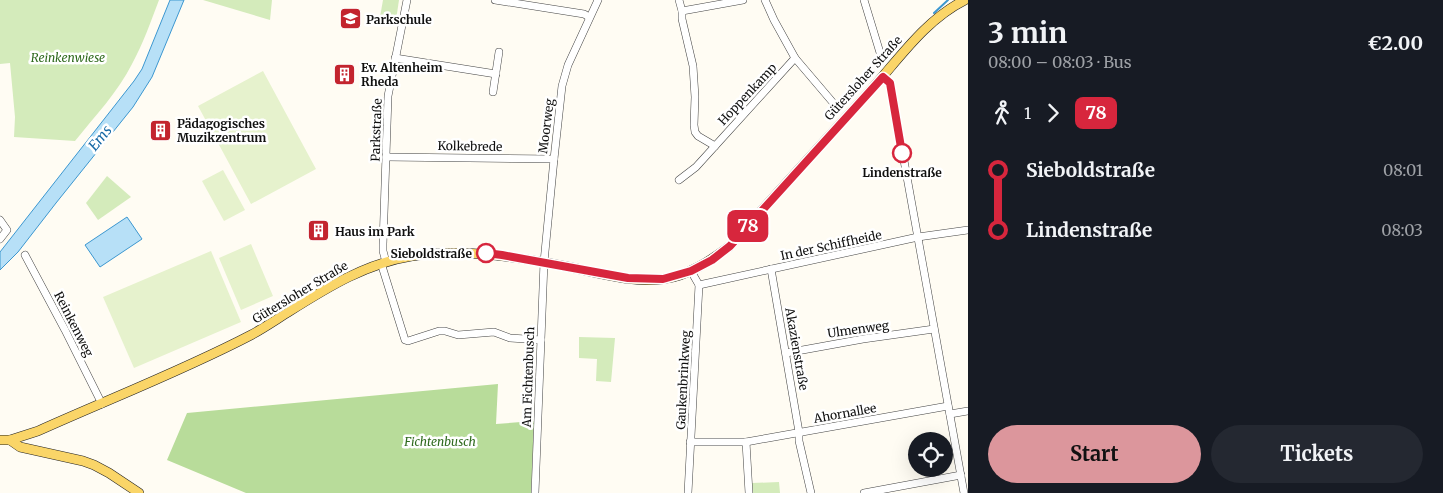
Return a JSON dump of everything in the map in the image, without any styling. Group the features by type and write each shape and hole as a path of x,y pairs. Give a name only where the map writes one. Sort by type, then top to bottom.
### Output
{"main road":[{"name":"Gütersloher Straße","path":"0,440 10,440 38,431 211,356 257,332 341,280 384,262 411,256 465,252 502,255 639,280 663,279 691,271 712,260 730,246 883,77 912,42 934,22 965,0"},
{"path":"10,440 20,447 94,465 139,493"}],"street":[{"name":"Parkstraße","path":"384,262 388,96 407,0"},
{"path":"495,0 549,4 589,17"},
{"name":"Moorweg","path":"544,262 563,80 598,0"},
{"path":"679,0 693,66 694,125 698,136 715,146"},
{"path":"682,11 743,0"},
{"path":"765,0 795,58 835,105"},
{"path":"864,0 881,56"},
{"path":"493,92 499,52"},
{"path":"395,58 496,74"},
{"name":"Hoppenkamp","path":"679,180 696,166 795,58"},
{"path":"883,77 890,83 964,493"},
{"name":"Kolkebrede","path":"386,157 554,159"},
{"path":"0,220 8,230 0,239"},
{"name":"In der Schiffheide","path":"700,285 918,237 968,230"},
{"name":"Reinkenweg","path":"25,255 102,404"},
{"path":"384,262 405,340 408,341 439,331 458,335 494,332 510,338 541,340"},
{"name":"Am Fichtenbusch","path":"535,493 544,262"},
{"name":"Akazienstraße","path":"772,269 799,441 811,493"},
{"path":"691,271 700,285"},
{"name":"Gaukenbrinkweg","path":"688,493 700,285"},
{"name":"Ulmenweg","path":"786,353 934,329"},
{"name":"Ahornallee","path":"690,442 746,442 948,406"},
{"path":"950,414 968,411"},
{"path":"746,442 749,493"},
{"path":"864,493 961,475"}],"green space":[{"name":"Reinkenwiese","path":"0,0 159,0 136,56 126,74 106,104 75,141 14,137 15,117 10,63 0,64"},
{"path":"203,0 272,0 270,20"},
{"path":"383,0 399,0 396,20 380,17"},
{"path":"263,71 316,169 251,204 198,106"},
{"path":"223,170 245,210 224,221 202,181"},
{"path":"107,176 131,197 98,220 86,203"},
{"path":"251,244 273,296 241,310 219,258"},
{"path":"211,251 241,322 134,368 103,297"},
{"path":"579,337 615,338 611,382 596,381 597,359 579,358"},
{"name":"Fichtenbusch","path":"498,384 496,424 534,421 531,493 246,493 167,460 187,413"},
{"path":"779,482 780,493 753,493 752,483"}],"water":[{"name":"Ems","path":"170,0 184,0 152,77 133,107 18,252 0,270 0,252 142,69"},
{"path":"127,217 142,239 100,267 85,245"}],"waterway":[{"path":"934,13 948,0"}],"bus line":[{"name":"78","path":"486,253 639,280 663,279 691,271 712,260 730,246 883,77 890,83 902,153"}],"place":[{"name":"Parkschule","path":"350,19"},
{"name":"Ev. Altenheim Rheda","path":"345,74"},
{"name":"Pädagogisches Muzikzentrum","path":"161,130"},
{"name":"Lindenstraße","path":"902,153"},
{"name":"Haus im Park","path":"319,231"},
{"name":"Sieboldstraße","path":"486,253"}]}
